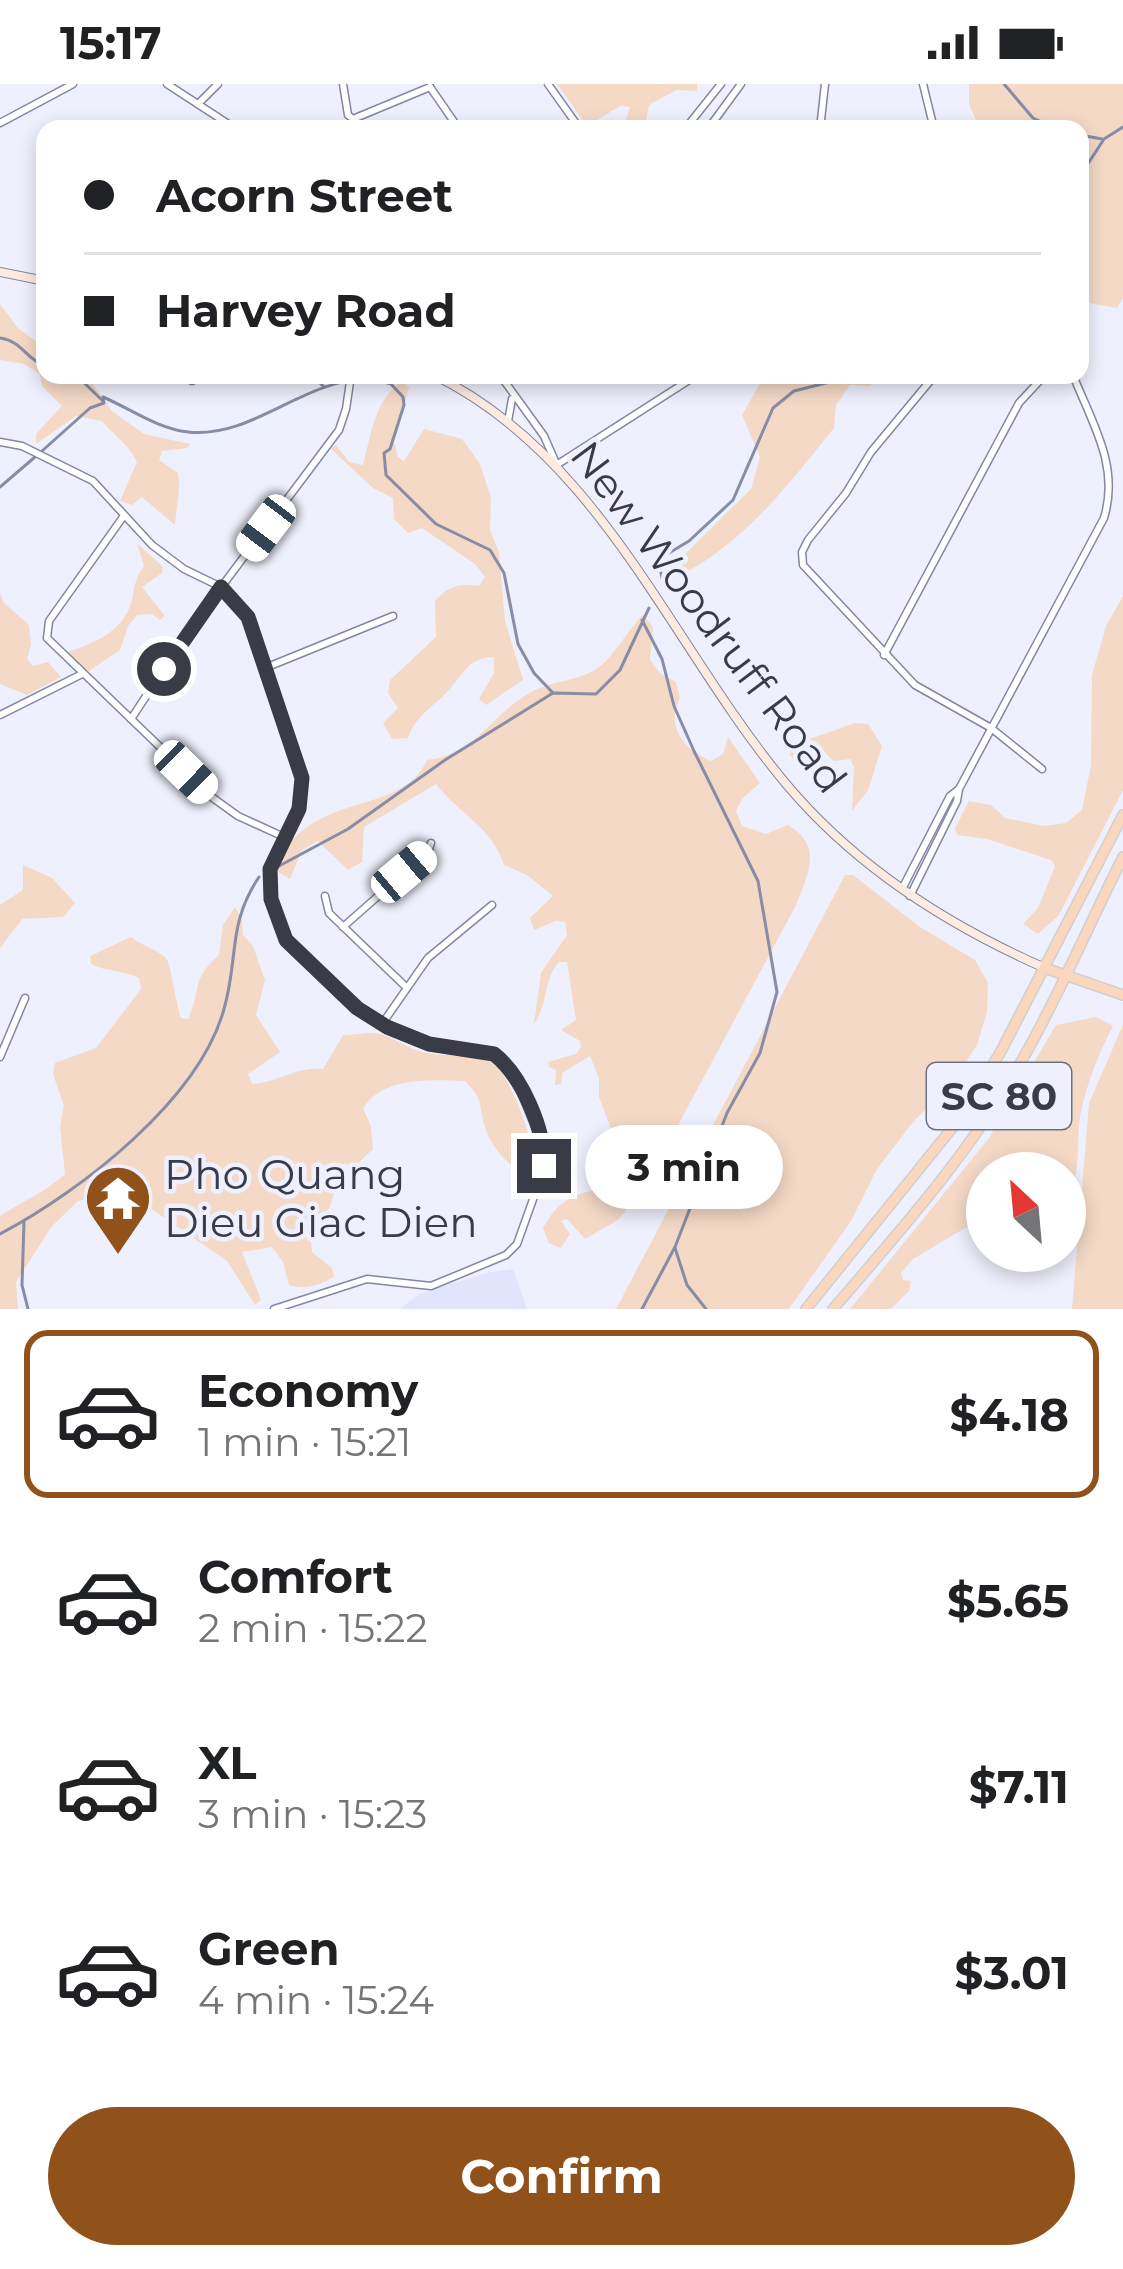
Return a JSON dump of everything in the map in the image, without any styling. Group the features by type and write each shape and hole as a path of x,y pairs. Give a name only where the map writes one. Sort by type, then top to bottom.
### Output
{"main road":[{"path":"0,272 36,279"},
{"name":"New Woodruff Road","path":"448,384 508,421 556,463 788,785 852,850 906,893 977,937 1054,972"},
{"name":"SC 80","path":"833,1309 910,1220 1021,1062 1054,972 1123,815"},
{"name":"SC 80","path":"806,1309 953,1127 1123,857"},
{"path":"1054,972 1123,995"}],"street":[{"path":"0,123 73,84"},
{"path":"167,84 222,120"},
{"path":"198,104 218,84"},
{"path":"343,84 348,115 353,119 429,85 453,120"},
{"path":"548,84 574,120"},
{"path":"692,120 721,84"},
{"path":"715,120 741,84"},
{"path":"821,120 825,84"},
{"path":"923,84 932,120"},
{"path":"131,719 221,587 339,430 349,384"},
{"path":"505,384 544,436 556,463 683,384"},
{"path":"928,384 871,452 802,552 803,565 924,692 991,728 1042,770"},
{"path":"884,655 1018,403 1036,384"},
{"path":"906,893 1056,605 1083,563 1108,506 1106,455 1077,384"},
{"path":"508,421 512,395"},
{"path":"0,442 29,450 93,481 168,558 221,587 243,608 302,778 299,809 272,860 269,888 286,940 357,1008 382,1024 420,1042 494,1054 507,1066 543,1146 542,1177 524,1231 506,1255 431,1286 356,1280 274,1309"},
{"path":"124,515 47,625 50,642 221,804 284,837"},
{"path":"265,668 393,616"},
{"path":"0,715 82,674"},
{"path":"343,927 428,852 431,843"},
{"path":"325,896 329,914 406,987"},
{"path":"382,1024 428,958 492,905"},
{"path":"0,1057 25,998"}],"shaded area":[{"path":"557,84 697,84 697,91 676,90 649,105 646,120 626,120 630,107 620,106 597,120 583,120"},
{"path":"969,84 1123,84 1123,298 1117,308 1089,302 1089,120 976,120 969,104"},
{"path":"0,304 18,328 36,341 36,372 0,360"},
{"path":"92,384 112,411 144,434 190,444 162,451 159,460 178,473 175,525 142,497 132,505 120,501 137,462 102,421 76,416 36,444 36,434 62,406 42,386"},
{"path":"399,384 409,387 394,442 398,457 404,461 424,429 462,439 480,464 491,498 490,530 499,552 505,621 523,680 486,705 479,699 494,673 494,657 480,659 422,715 408,738 392,739 383,723 398,708 388,693 390,680 436,637 435,601 454,587 479,586 485,577 475,564 422,528 408,533 394,519 393,498 373,488 331,449 336,445 349,462 363,465 379,409"},
{"path":"760,384 872,384 850,385 836,405 834,428 761,514 720,551 672,579 673,566 751,489 760,457 742,415"},
{"path":"137,543 163,567 162,573 142,587 165,616 160,620 152,614 137,615 120,650 86,673 70,651 107,634 122,621 144,566"},
{"path":"0,592 3,602 29,625 27,659 33,666 48,662 61,677 27,695 0,684"},
{"path":"1123,596 1123,790 1059,915 1038,934 1023,924 1038,908 1055,866 1051,860 987,839 957,835 955,828 969,801 991,805 1005,818 1044,826 1066,823 1082,810 1091,765 1092,675 1106,626"},
{"path":"643,615 653,627 650,660 676,682 680,698 676,727 685,744 711,761 723,754 728,737 760,783 736,811 742,826 766,834 788,825 806,842 810,862 795,907 645,1187 618,1220 585,1239 567,1219 561,1221 570,1234 561,1248 549,1243 543,1228 549,1218 568,1199 605,1187 621,1155 599,1097 599,1078 590,1056 562,1073 561,1084 555,1085 556,1070 549,1067 548,1062 576,1054 581,1047 580,1041 561,1030 576,1020 567,962 559,962 554,969 534,1024 541,973 567,935 565,922 534,930 530,918 553,896 527,875 504,865 492,841 436,784 364,827 362,862 348,870 318,841 302,850 290,879 274,870 290,844 309,826 397,791 414,779 427,760 459,750 518,700 595,670"},
{"path":"855,723 868,724 882,746 868,790 852,811 854,767 850,759 834,761 823,751 798,764 790,755 790,746"},
{"path":"23,865 52,878 75,903 63,917 22,919 0,948 0,905 23,890"},
{"path":"845,875 853,875 920,927 975,960 988,983 987,1012 977,1045 953,1082 913,1122 877,1169 851,1221 789,1309 616,1309"},
{"path":"235,907 265,980 256,1015 280,1052 248,1074 252,1084 323,1069 343,1035 377,1033 425,1053 484,1058 498,1069 514,1096 536,1173 524,1176 495,1148 478,1098 465,1081 395,1085 371,1098 363,1109 371,1126 373,1149 353,1168 344,1163 329,1209 309,1221 312,1252 332,1268 334,1277 312,1286 289,1285 283,1262 272,1247 242,1252 261,1300 255,1305 227,1261 150,1208 125,1211 100,1196 78,1201 52,1226 16,1282 18,1309 0,1309 0,1216 65,1174 60,1126 64,1106 53,1074 55,1063 96,1048 141,989 139,978 91,964 90,956 131,937 163,955 181,1018 188,1019 200,979 219,955 223,925"},
{"path":"1096,1017 1113,1026 1086,1093 1077,1152 978,1152 989,1138 1056,1025"},
{"path":"1123,1025 1123,1309 1072,1309 1075,1272 1086,1272 1089,1103"},
{"path":"966,1166 966,1227 913,1259 901,1273 903,1280 911,1281 909,1291 891,1309 850,1309"},
{"path":"513,1269 527,1309 400,1309 419,1294"}],"waterway":[{"path":"1004,84 1037,120"},
{"path":"1089,162 1104,139 1123,127"},
{"path":"1089,137 1102,139"},
{"path":"0,338 36,361"},
{"path":"85,384 103,401"},
{"path":"321,384 324,387"},
{"path":"42,451 90,408 104,403 103,397 166,427 215,431 336,384"},
{"path":"391,384 404,405 390,449 384,453 386,475 436,524 490,550 504,573 518,644 534,673 553,693"},
{"path":"663,584 660,567 664,556 689,541 733,500 773,408 794,391 822,384"},
{"path":"0,487 35,457"},
{"path":"279,866 348,829 445,760 553,693 596,694 620,670 649,608"},
{"path":"642,620 662,659 674,706 694,751 758,881 777,992 760,1053 727,1113 675,1247 642,1309"},
{"path":"0,1234 100,1168 133,1140 190,1077 224,1009 238,926 259,877"},
{"path":"24,1222 22,1285 28,1309"},
{"path":"675,1248 687,1285 706,1309"}],"place":[{"name":"Pho Quang Dieu Giac Dien","path":"118,1257"}],"route":[{"path":"164,669 221,587 248,617 302,778 299,809 270,869 271,899 286,940 357,1008 387,1027 420,1042 494,1054 501,1060 538,1128 544,1166"}]}
